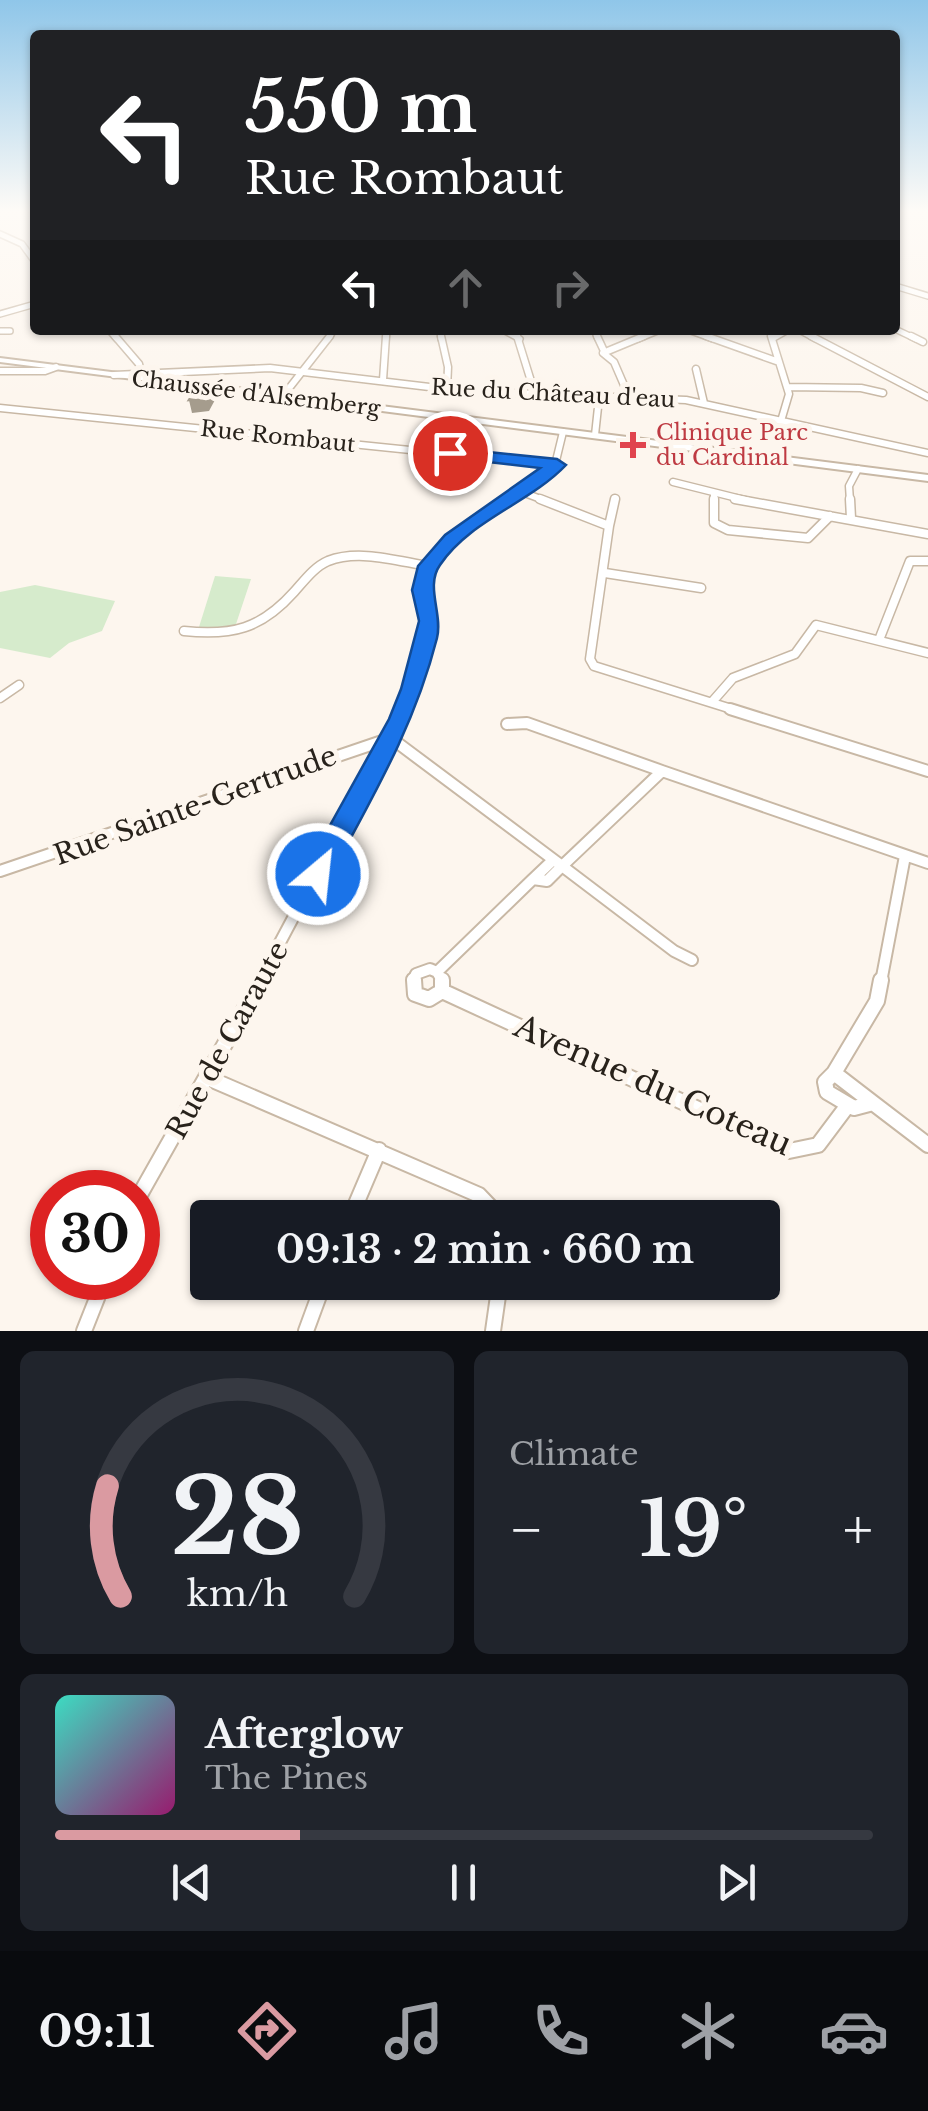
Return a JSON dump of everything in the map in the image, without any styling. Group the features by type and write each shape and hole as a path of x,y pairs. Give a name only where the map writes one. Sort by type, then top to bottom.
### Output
{"main road":[{"name":"Chaussée d'Alsemberg","path":"0,360 928,478"}],"street":[{"path":"900,288 928,296"},
{"path":"0,314 30,305"},
{"path":"0,331 10,331"},
{"path":"900,332 924,342"},
{"path":"113,335 139,364 140,372"},
{"path":"283,396 331,335"},
{"path":"383,380 387,335"},
{"path":"440,335 441,348 449,364 447,389"},
{"path":"514,335 518,337 536,394"},
{"path":"597,335 630,399"},
{"path":"605,350 646,335"},
{"path":"702,335 779,362"},
{"path":"774,335 788,387 781,420"},
{"path":"811,335 928,395"},
{"path":"30,370 41,365"},
{"path":"0,370 56,367"},
{"path":"696,369 704,403"},
{"name":"Rue du Château d'eau","path":"114,375 306,371 447,389 704,403 928,453"},
{"path":"788,387 861,388 882,393"},
{"path":"595,436 600,398"},
{"name":"Rue Rombaut","path":"0,408 557,465"},
{"path":"184,631 226,633 254,628 274,616 316,568 334,559 360,557 428,566 452,540 557,465 563,432"},
{"path":"851,518 849,486 858,469"},
{"path":"673,482 714,495 928,534"},
{"path":"522,492 609,526"},
{"path":"714,495 714,523 728,530 808,538 832,516"},
{"path":"615,498 590,659 594,666 928,771"},
{"path":"879,640 910,561 928,562"},
{"name":"Rue de Caraute","path":"154,1170 208,1078 390,738 412,689 428,632 422,590 428,566"},
{"path":"605,573 701,588"},
{"path":"712,702 732,678 796,654 816,625 928,653"},
{"path":"0,698 19,685"},
{"path":"507,724 527,723 928,863"},
{"path":"390,738 674,951 692,960"},
{"name":"Rue Sainte-Gertrude","path":"0,871 390,738"},
{"path":"557,863 662,771"},
{"path":"873,1103 862,1108 848,1106 828,1092 824,1082 834,1073 877,1001 905,856"},
{"name":"Avenue du Coteau","path":"557,863 547,882 533,878 437,972 422,970 412,980 412,988 422,998 442,991 790,1151 800,1152 823,1143 848,1106"},
{"path":"437,972 444,984 442,991"},
{"path":"834,1073 928,1145"},
{"path":"208,1078 379,1150 483,1200"},
{"path":"358,1200 379,1150"},
{"path":"84,1331 97,1300"},
{"path":"306,1331 317,1300"},
{"path":"493,1331 497,1300"}],"green space":[{"path":"215,576 251,579 234,630 199,627"},
{"path":"35,585 115,601 102,631 69,643 50,658 0,648 0,592"}],"building":[{"path":"199,384 213,385 207,398 189,400"}],"place":[{"name":"Clinique Parc du Cardinal","path":"633,445"}],"route":[{"path":"318,874 401,719 412,689 430,621 422,590 428,566 452,540 557,465 450,453"}]}
